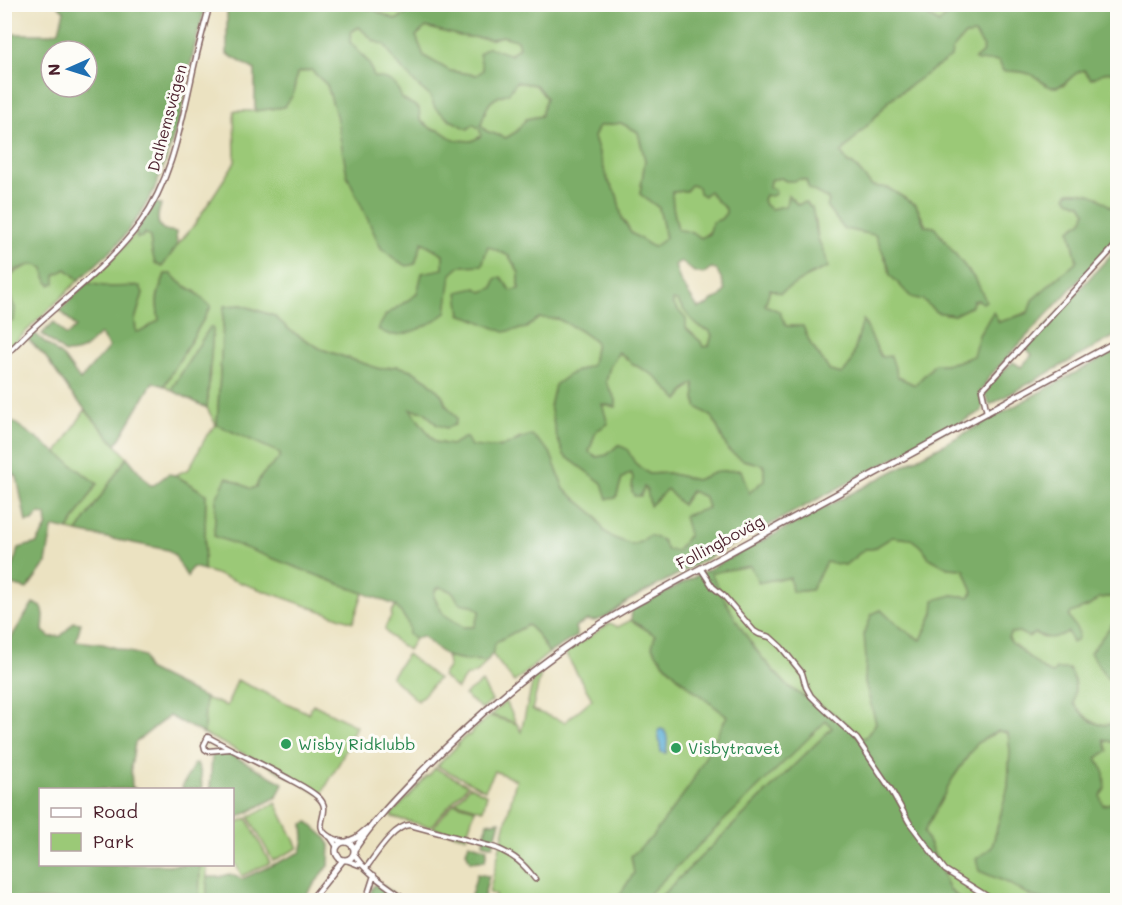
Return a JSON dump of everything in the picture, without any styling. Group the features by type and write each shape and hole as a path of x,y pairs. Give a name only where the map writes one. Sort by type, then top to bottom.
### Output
{"main road":[{"name":"Follingboväg","path":"354,852 402,792 455,738 539,666 566,647 624,610 1118,341"},
{"name":"Follingboväg","path":"345,842 356,838 376,823"},
{"path":"311,900 328,880 338,864 350,858 354,852 352,846 345,842 336,850 333,869 328,880"},
{"path":"336,850 338,857 344,860"}],"street":[{"name":"Dalhemsvägen","path":"4,357 112,256 142,220 170,164 210,4"},
{"path":"987,413 982,390 1118,243"},
{"path":"701,569 713,587 724,596 754,631 770,637 781,647 801,673 812,696 857,739 885,780 909,822 945,870 993,900"},
{"path":"230,749 208,751 204,745 208,737 285,777 320,799 325,809 321,828 331,837 345,842"},
{"path":"364,867 394,833 402,826 410,825 506,852 525,864 535,879"},
{"path":"331,837 336,850"},
{"path":"354,852 355,858 364,867 407,900"},
{"path":"344,860 364,867"},
{"path":"366,900 374,875"}],"green space":[{"path":"410,4 491,4 492,7 499,8 510,4 898,4 902,9 920,6 928,16 939,23 951,11 952,5 1117,5 1117,71 1103,73 1091,79 1084,70 1060,86 1049,86 1028,74 1003,71 999,61 977,61 975,59 982,53 984,47 975,34 965,35 952,50 951,57 889,100 841,153 872,186 888,188 916,205 925,226 934,227 977,282 986,301 983,303 978,300 973,301 972,306 954,315 936,312 923,300 911,297 890,275 888,264 875,235 844,229 827,207 829,201 827,198 809,189 806,180 786,181 781,178 770,180 769,188 775,189 776,194 765,195 763,200 765,205 771,209 786,206 788,195 798,205 805,202 812,207 818,239 828,267 780,293 770,289 765,305 779,311 786,326 803,326 810,343 830,371 842,374 851,363 863,320 881,357 891,356 898,377 915,385 935,364 954,363 973,356 979,335 993,312 999,322 1028,313 1032,300 1077,261 1070,230 1082,221 1086,212 1081,204 1069,200 1066,196 1069,192 1093,195 1117,211 1117,239 989,377 979,394 983,404 982,411 628,601 603,618 588,620 575,627 577,636 549,653 537,634 528,625 496,642 487,661 446,656 422,636 415,639 408,634 407,622 395,605 214,536 216,499 227,477 251,489 256,487 263,474 280,457 280,453 217,425 224,306 242,305 274,316 292,332 321,349 380,369 397,366 411,370 428,381 442,395 446,405 457,418 455,425 446,428 436,424 425,412 410,409 435,442 451,445 466,437 471,446 496,447 505,446 532,435 550,452 564,489 595,515 604,531 614,538 633,545 649,535 662,540 667,550 677,551 689,535 684,516 708,508 705,497 691,491 682,505 667,489 650,506 647,490 644,487 641,496 634,496 631,473 622,478 616,498 607,499 602,483 564,455 556,435 550,406 555,385 570,374 592,365 596,342 558,319 539,318 526,328 504,332 461,315 458,292 476,288 482,292 493,288 495,279 501,277 511,291 519,289 519,273 509,256 488,246 482,265 460,266 451,274 446,313 428,325 399,335 388,334 378,329 386,315 417,294 422,273 443,269 443,254 422,242 415,264 407,266 381,248 347,175 336,115 327,85 311,70 297,73 293,95 284,107 255,111 255,70 227,54 227,5 350,5 374,10 396,20 406,14","holes":["359,27 374,41 385,45 396,62 430,96 435,108 450,120 468,129 473,124 480,129 481,136 472,141 454,140 439,130 432,129 420,120 419,108 402,99 392,82 374,77 369,63 350,42 351,32","426,27 460,36 492,39 502,36 517,40 519,47 511,55 488,47 479,54 483,70 477,75 450,71 424,56 416,36","516,82 536,85 546,98 541,116 526,119 516,132 506,138 486,131 481,125 489,104 497,97 509,93","621,123 638,132 645,160 640,194 659,208 666,238 653,247 631,233 622,218 617,195 608,181 594,137 599,126","691,185 698,187 699,193 704,196 709,191 726,209 726,213 721,219 713,222 709,234 701,238 690,232 678,230 672,192 686,191","681,261 694,272 703,274 711,268 716,269 725,291 708,305 698,308 680,281 675,265","673,300 677,301 699,327 709,330 712,335 709,346 703,347 701,342 686,328 686,319 673,304","619,352 633,364 655,376 678,400 694,383 696,406 713,418 728,450 743,460 764,465 764,480 749,493 741,470 719,471 696,480 668,473 649,474 635,463 627,449 618,445 607,455 597,457 589,452 596,431 608,424 602,404 616,407 616,400 606,382 610,366","440,587 453,592 459,603 471,605 480,611 474,627 463,627 443,614 434,597 435,590"]},
{"path":"58,5 206,5 180,117 165,163 141,213 115,247 79,280 66,269 55,275 55,283 50,285 45,277 44,268 33,264 15,270 9,280 7,291 15,308 14,321 5,323 4,80 12,70 10,56 13,34 48,34 59,31 64,11"},
{"path":"350,5 410,5 406,14 396,20 374,10"},
{"path":"898,5 952,5 951,11 939,23 928,16 921,6 901,9"},
{"path":"359,27 374,41 385,45 396,62 430,96 436,108 473,124 480,129 481,136 472,141 454,140 420,120 419,108 402,99 374,78 369,63 350,42 351,32"},
{"path":"426,27 460,36 492,39 502,36 518,40 519,47 477,75 450,71 424,57 416,36"},
{"path":"5,32 13,34 10,52 12,70 5,80"},
{"path":"975,34 984,47 982,53 975,59 999,61 1003,71 1030,74 1043,83 1064,85 1076,72 1084,70 1091,79 1103,73 1117,71 1117,211 1098,197 1076,203 1081,204 1086,212 1082,221 1070,230 1077,261 1050,284 1028,312 999,323 993,313 979,335 973,356 954,363 935,364 915,385 898,377 881,357 864,321 851,363 842,374 830,371 810,343 803,327 785,326 765,305 770,289 828,267 810,207 798,205 788,195 786,206 771,209 765,205 763,200 770,180 781,178 786,181 800,178 807,180 810,189 827,198 844,228 875,235 890,275 936,312 954,315 972,306 973,301 978,300 977,282 934,227 926,226 916,205 888,188 872,186 841,153 889,100 906,89 952,50 965,35"},
{"path":"311,70 327,85 369,220 381,248 415,264 422,242 443,254 444,269 420,285 417,294 386,315 446,313 450,274 460,266 482,265 488,246 509,256 519,273 519,289 511,292 493,288 482,292 476,288 460,314 526,328 538,319 552,318 568,324 596,342 592,365 570,374 564,455 602,483 616,498 622,478 631,473 632,491 643,487 647,490 667,489 682,505 691,491 705,497 708,508 677,551 666,550 642,541 633,545 613,538 604,531 595,515 564,489 557,471 521,437 509,445 487,448 435,442 409,409 425,412 436,424 457,418 446,405 442,395 428,381 411,370 397,366 380,369 321,349 292,332 274,316 242,305 224,307 217,424 280,453 280,458 263,474 256,487 251,489 227,478 214,536 363,593 353,622 204,570 206,494 175,475 189,469 207,435 216,425 207,408 213,328 210,328 171,390 164,386 211,307 195,291 180,283 171,274 165,274 158,296 159,320 136,333 135,320 143,293 140,287 110,287 87,283 136,232 137,238 145,233 150,237 152,252 162,267 195,224 235,162 234,111 284,107 293,95 297,73"},
{"path":"515,82 536,85 546,98 541,116 526,119 516,132 506,138 486,131 481,125 489,104 497,97 509,93"},
{"path":"621,123 638,132 645,160 640,194 659,208 666,238 653,248 631,233 622,218 617,195 608,181 594,137 598,126"},
{"path":"691,185 712,193 726,209 726,213 718,224 701,238 690,232 678,231 673,207 671,192 686,191"},
{"path":"155,202 161,205 158,215 160,226 165,230 176,232 177,246 162,267 155,263 150,237 145,233 142,237 137,238 136,232"},
{"path":"1117,248 1117,335 990,405 984,393 993,381 1013,362 1021,367 1032,355 1026,348"},
{"path":"33,264 44,268 45,277 66,269 79,280 5,352 5,322 15,308 9,291 9,280 17,271"},
{"path":"165,274 171,274 211,307 164,386 153,382 116,445 70,392 45,356 27,338 34,333 64,358 80,380 109,347 100,334 81,350 65,353 42,334 54,322 66,336 76,327 60,310 87,283 110,287 140,286 143,293 135,320 136,332 144,330 159,320 158,296"},
{"path":"673,300 677,301 698,326 709,330 712,335 709,346 703,347 701,342 686,328"},
{"path":"210,327 213,328 207,408 171,390"},
{"path":"1117,350 1117,596 1099,598 1089,606 1071,613 1069,617 1079,633 1077,640 1072,643 1068,632 1052,638 1035,633 1028,637 1019,632 1011,633 1008,637 1043,669 1052,674 1056,669 1069,669 1075,682 1074,704 1087,718 1096,724 1116,723 1117,743 1104,740 1108,751 1096,758 1104,771 1105,789 1100,796 1103,805 1117,798 1117,900 1046,900 1031,896 979,871 976,859 992,847 1008,787 1010,751 1008,733 998,731 977,743 953,778 924,832 950,890 962,900 657,900 832,728 826,721 643,900 623,900 619,896 634,873 631,856 651,838 689,787 727,716 668,667 652,647 655,635 631,620 632,610","holes":["892,537 911,539 923,548 929,558 948,568 964,569 973,592 969,597 952,595 934,600 933,613 921,640 881,610 872,614 864,634 865,682 876,723 866,737 860,739 838,717 796,692 774,672 744,632 711,573 750,566 759,583 790,578 792,592 811,590 826,562 845,565 865,549 873,549"]},
{"path":"618,352 633,364 655,376 678,400 694,382 696,406 713,418 728,450 743,460 764,465 764,480 749,493 719,471 696,480 668,473 649,474 618,445 607,455 597,457 589,452 602,403 615,407 616,400 606,383 610,366"},
{"path":"85,410 127,457 77,532 68,530 97,484 57,453"},
{"path":"8,418 97,484 68,530 56,527 52,529 46,563 27,589 12,585 5,580 14,564 18,548 37,543 47,526 46,515 39,514 33,521 26,522 17,477 14,474 5,474 5,421"},
{"path":"127,457 150,485 154,485 168,474 175,475 206,494 204,570 193,567 187,577 175,556 168,550 77,532"},
{"path":"892,537 911,539 923,548 930,558 948,568 964,569 973,592 969,597 952,595 933,613 921,640 881,610 866,659 865,682 876,723 866,737 860,739 849,726 831,712 787,685 762,658 735,620 710,573 750,565 759,582 790,578 793,592 811,590 826,562 845,565 865,549 873,548"},
{"path":"440,587 453,592 459,602 471,605 480,611 474,627 463,627 443,614 434,597 435,590"},
{"path":"1117,596 1117,618 1108,631 1115,685 1117,680 1117,728 1116,723 1102,725 1087,718 1074,704 1075,682 1056,669 1053,674 1043,669 1008,637 1011,633 1019,632 1028,636 1035,633 1043,638 1068,632 1072,642 1069,617 1071,612 1089,606 1099,598"},
{"path":"33,603 42,607 43,631 50,637 61,636 74,622 81,623 76,641 103,644 144,656 147,669 205,698 204,734 169,716 135,743 131,767 132,787 134,788 39,788 39,866 200,866 199,900 5,900 5,641 11,638"},
{"path":"396,605 409,626 408,634 415,639 408,650 391,637 385,629"},
{"path":"1117,618 1118,680 1115,685 1106,677 1090,653"},
{"name":"Visbytravet","path":"631,620 655,635 659,658 682,681 727,716 826,721 833,727 657,900 493,900 496,894 489,893 516,780 495,771 485,790 437,766 457,744 490,716 517,724 521,732 534,676 542,669 532,710 565,722 592,699 565,653 610,623 618,627"},
{"path":"528,625 537,634 549,653 514,682 492,654 495,642"},
{"path":"407,654 438,679 418,701 391,677"},
{"path":"446,656 487,661 478,672 465,677 457,689 442,676 449,666"},
{"name":"Wisby Ridklubb","path":"237,680 308,713 313,704 356,726 341,760 321,795 204,734 205,698 227,706"},
{"path":"482,682 492,701 482,709 464,695"},
{"path":"506,701 516,723 491,715"},
{"path":"998,731 1008,733 1010,751 1008,787 992,847 1008,883 1031,896 1046,900 962,900 950,890 924,832 953,778 977,743"},
{"path":"1104,740 1117,743 1115,779 1117,798 1103,806 1096,758 1108,751"},
{"path":"212,755 232,755 283,783 277,797 234,819 234,788 210,788"},
{"path":"197,763 201,774 202,788 182,788 194,764"},
{"path":"435,768 468,785 430,827 392,817 391,815"},
{"path":"470,786 487,795 483,810 456,802"},
{"path":"276,803 298,848 273,861 249,817"},
{"path":"454,803 475,809 466,837 433,827"},
{"path":"247,818 270,863 242,876 234,861 234,824"},
{"path":"500,821 493,846 483,843 487,823"},
{"path":"308,822 325,837 330,845 329,865 302,900 207,900 207,877 229,874 242,879 301,852 304,839 303,824"},
{"path":"469,843 487,849 485,861 470,861 466,852"},
{"path":"200,866 207,866 207,900 199,900"},
{"path":"477,874 489,876 483,900 470,899"},
{"path":"376,884 382,885 402,900 368,900"}],"water":[{"path":"664,730 667,735 666,753 661,752 658,731"}],"place":[{"name":"Wisby Ridklubb","path":"286,744"},
{"name":"Visbytravet","path":"676,748"}]}
